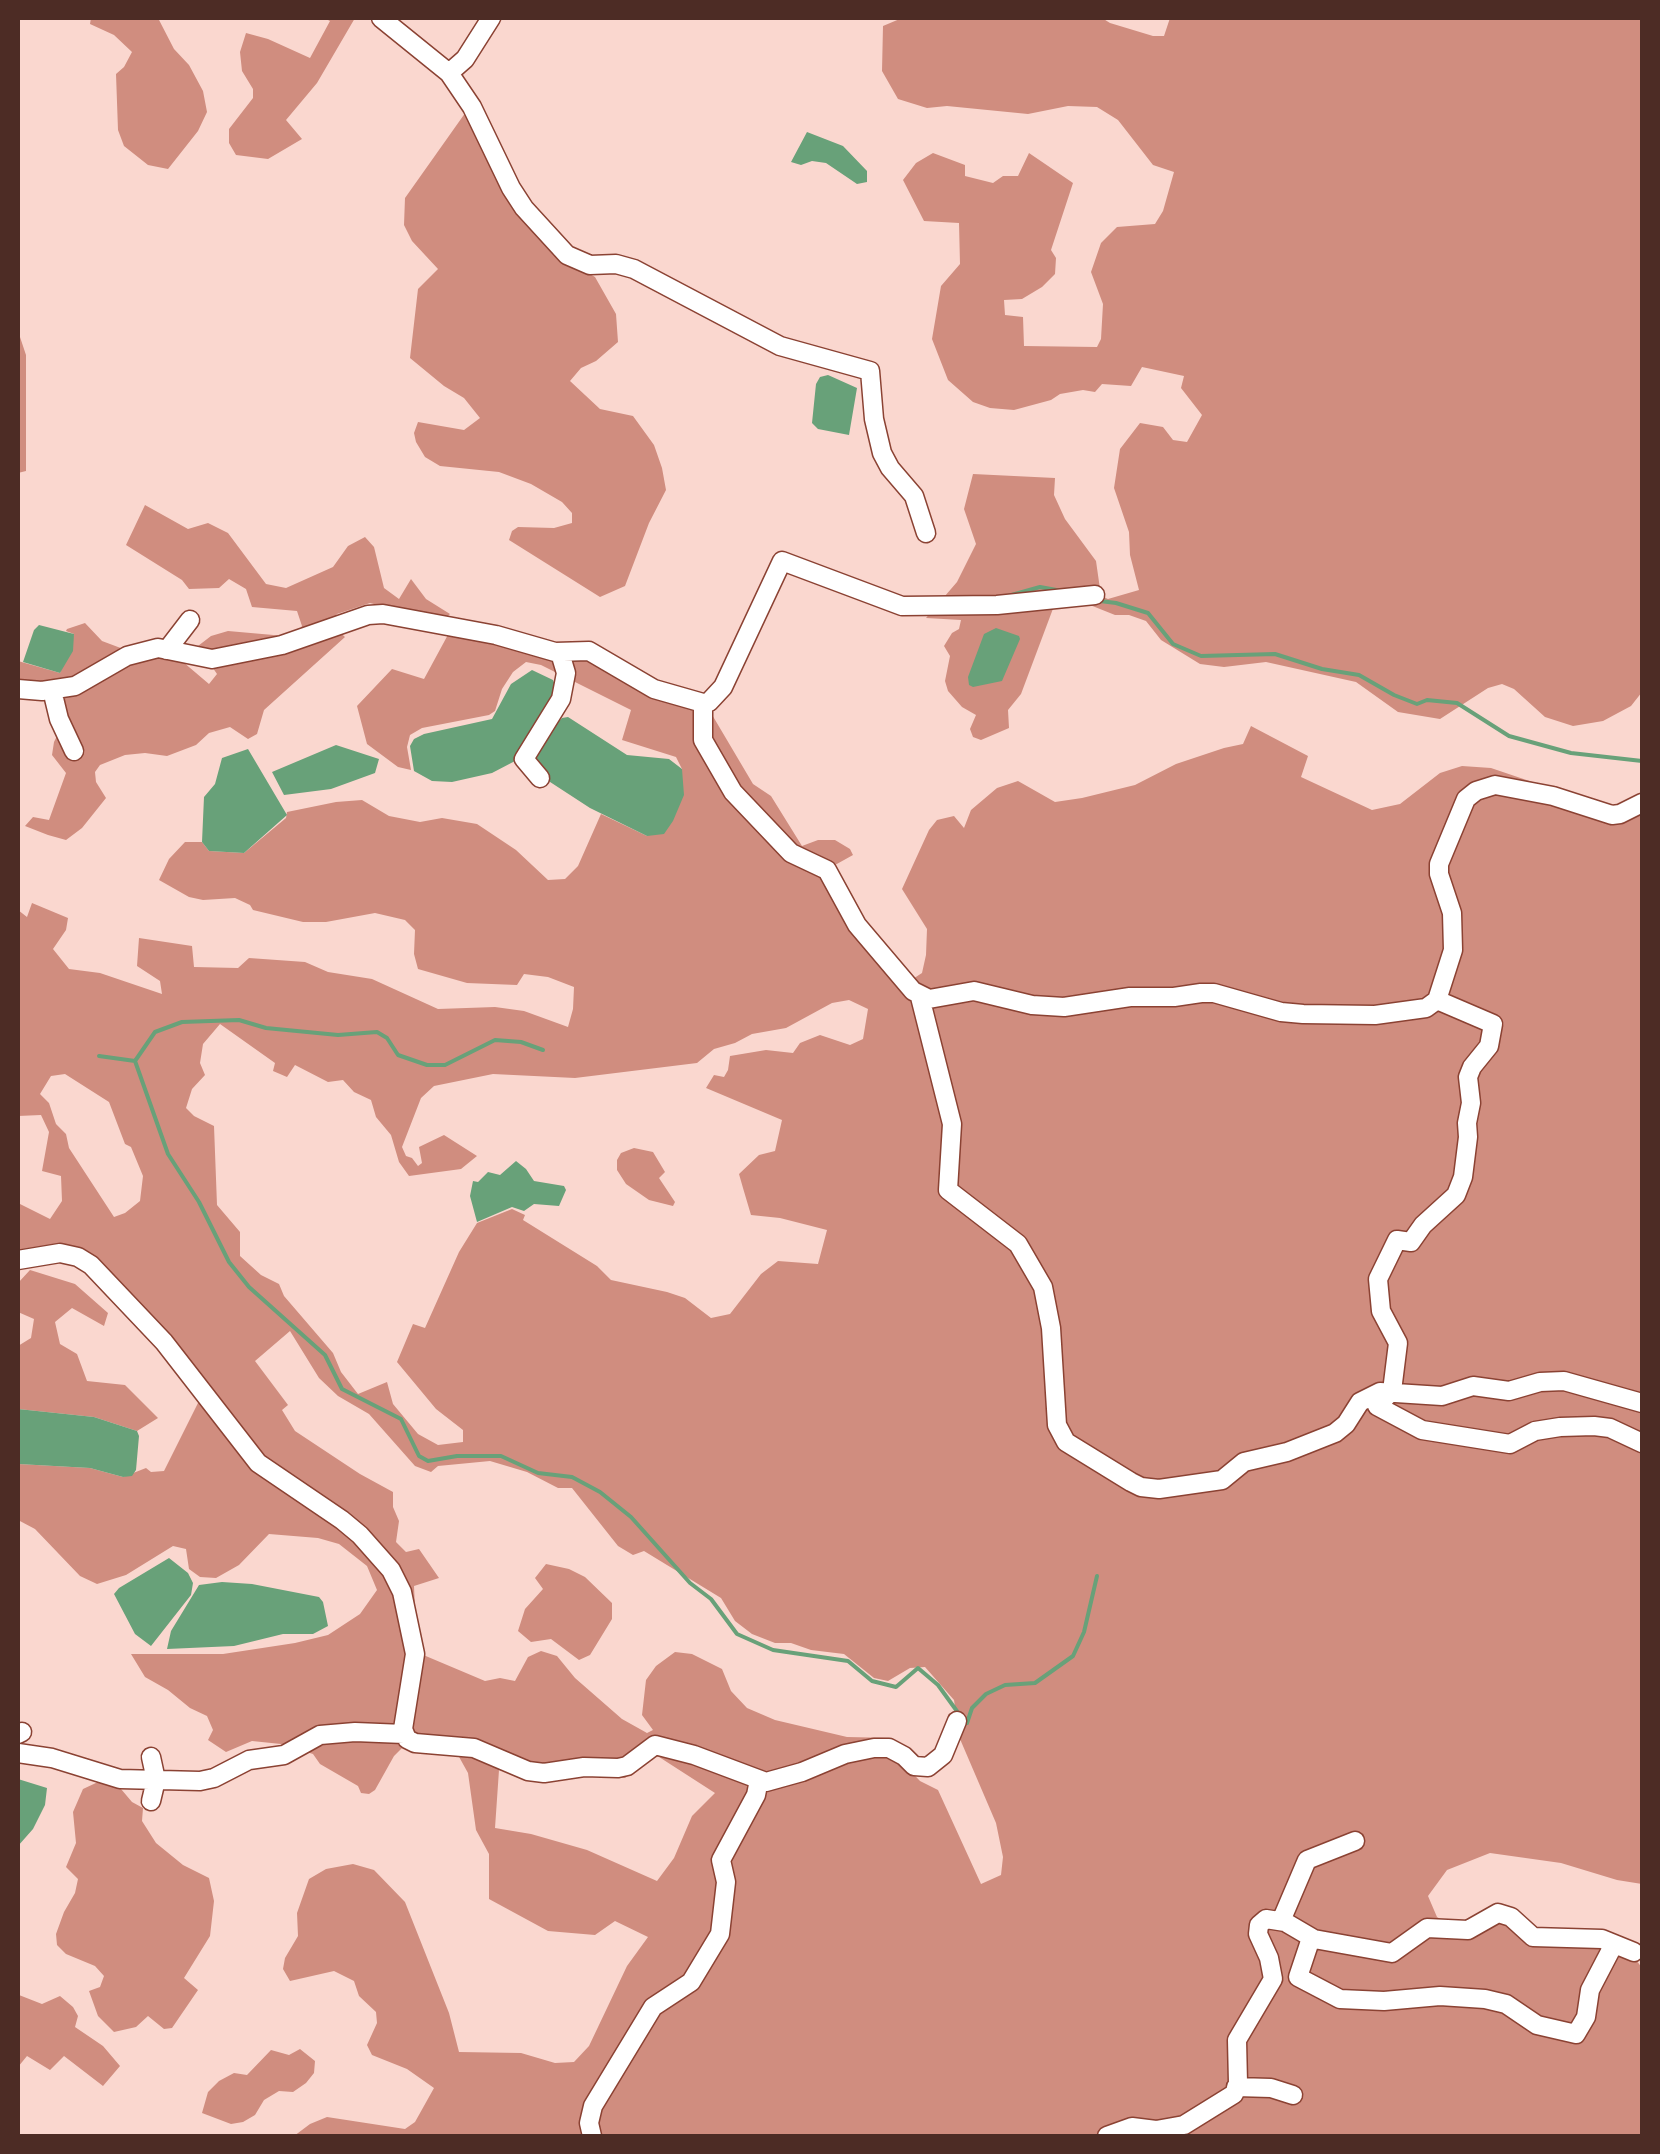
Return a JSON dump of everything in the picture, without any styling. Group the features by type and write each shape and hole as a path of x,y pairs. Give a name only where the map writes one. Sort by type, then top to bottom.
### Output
{"street":[{"path":"381,18 449,74 472,107 518,198 567,255 590,265 634,268 780,346 870,371 874,419 882,452 914,496 926,533"},
{"path":"449,74 466,59 491,18"},
{"path":"18,689 52,690 88,680 127,656 158,648 200,659 223,657 282,645 368,614 383,614 560,653 590,652 654,689 703,703 723,687 782,562 902,606 980,606 1095,596"},
{"path":"167,650 190,620"},
{"path":"540,778 524,759 561,699 566,673 560,653"},
{"path":"52,690 74,751"},
{"path":"703,703 703,740 733,792 791,853 831,874 857,926 920,996 952,1124 948,1190 1018,1244 1044,1287 1052,1328 1057,1426 1066,1442 1140,1487 1159,1489 1218,1481 1244,1462 1288,1452 1335,1433 1369,1395 1392,1390 1442,1396 1473,1386 1509,1391 1540,1382 1564,1381 1642,1403"},
{"path":"920,996 937,999 974,991 1032,1005 1064,1006 1130,997 1214,993 1281,1012 1375,1014 1418,1010 1437,1000 1453,950 1454,931 1439,864 1466,798 1476,790 1510,785 1612,814 1642,803"},
{"path":"1437,1000 1493,1024 1489,1046 1468,1078 1468,1137 1456,1195 1423,1224 1411,1242 1397,1240 1378,1280 1381,1311 1398,1344 1392,1390 1377,1406 1422,1430 1510,1444 1535,1431 1560,1426 1604,1426 1642,1443"},
{"path":"18,1260 60,1253 91,1265 164,1342 258,1463 342,1520 390,1570 402,1592 415,1654 404,1734 407,1739 424,1746 458,1744 474,1748 537,1772 627,1766 655,1745 759,1780 781,1779 845,1754 874,1748 889,1748 914,1766 928,1767 943,1755 956,1722"},
{"path":"18,1753 52,1758 120,1780 214,1778 242,1762 284,1755 327,1733 404,1734"},
{"path":"151,1757 156,1780 151,1801"},
{"path":"592,2136 594,2106 653,2007 691,1982 720,1934 726,1882 720,1860 756,1795 759,1780"},
{"path":"1281,1921 1307,1860 1354,1841"},
{"path":"1107,2136 1132,2126 1156,2130 1184,2125 1229,2098 1236,2087 1237,2040 1272,1978 1270,1958 1258,1930 1266,1919 1281,1921 1311,1938 1392,1953 1427,1928 1468,1930 1498,1913 1511,1917 1534,1936 1582,1936 1634,1952"},
{"path":"1311,1938 1298,1978 1340,1999 1485,1999 1506,2004 1538,2025 1576,2034 1586,2016 1590,1990 1614,1944"},
{"path":"1236,2087 1271,2088 1294,2095"}],"shaded area":[{"path":"91,18 158,18 203,91 207,112 198,131 168,169 148,165 124,146 118,130 116,74 132,52 114,35 90,24"},
{"path":"324,18 355,18 317,83 286,120 302,139 268,159 236,155 229,143 229,129 253,98 253,89 242,71 240,52 246,33 310,58 330,21"},
{"path":"902,18 1102,18 1153,36 1164,36 1170,18 1642,18 1642,692 1631,706 1603,721 1573,726 1545,717 1514,689 1502,684 1488,688 1440,719 1398,712 1356,682 1266,662 1224,667 1200,664 1161,640 1146,621 1115,615 1080,601 1054,606 1021,694 1008,710 1009,728 981,740 973,737 970,729 976,715 962,707 945,681 950,656 944,646 959,629 961,620 926,618 957,582 976,544 964,509 973,474 1055,478 1054,495 1065,519 1096,561 1101,596 1108,599 1139,590 1129,532 1114,488 1120,449 1140,423 1163,427 1173,440 1187,442 1202,415 1181,388 1184,376 1142,367 1131,386 1102,384 1095,392 1060,394 1014,410 973,402 948,380 932,339 941,286 960,264 959,223 924,221 903,180 916,163 933,153 965,165 965,176 993,183 1003,176 1018,176 1029,153 1073,183 1051,250 1056,258 1055,274 1022,299 1004,300 1005,315 1023,317 1024,346 1097,347 1103,304 1091,272 1101,243 1117,227 1155,224 1163,211 1174,172 1153,165 1118,120 1097,107 1068,106 1028,114 947,106 927,108 898,99 882,71 883,26"},
{"path":"468,109 564,259 595,277 616,314 618,342 581,368 570,381 600,409 633,416 654,445 662,468 666,490 625,586 600,597 509,540 518,527 554,528 572,523 572,513 562,502 499,472 440,466 425,457 416,442 418,422 464,430 480,418 464,398 410,358 418,289 438,269 412,241 404,225 405,198"},
{"path":"807,132 843,146 867,171 867,182 857,184 826,163 791,162"},
{"path":"18,331 26,355 26,471 18,473"},
{"path":"828,375 857,388 849,435 818,429 812,423 816,384 820,377"},
{"path":"145,505 188,529 208,523 228,533 266,584 286,588 333,567 348,546 365,537 374,547 384,588 399,599 411,579 426,599 450,614 442,622 370,603 337,614 331,624 345,637 264,710 257,734 248,739 230,727 209,733 196,745 167,756 125,755 100,765 95,772 96,782 106,798 82,828 66,840 25,826 33,817 49,820 66,773 52,755 64,722 57,698 18,686 18,661 60,673 74,634 67,629 85,623 102,641 142,656 176,656 209,684 217,674 198,646 211,636 228,631 296,637 302,626 297,611 252,607 246,589 229,579 219,588 189,589 182,580 126,545"},
{"path":"39,625 74,634 73,651 60,673 23,662"},
{"path":"996,628 1020,639 1002,681 973,687 968,677 984,634"},
{"path":"450,631 589,656 711,713 753,784 771,796 802,846 818,840 835,840 850,849 853,855 826,874 902,986 922,973 926,955 927,929 902,889 929,830 937,820 954,816 964,828 971,810 997,788 1018,781 1055,802 1082,798 1135,785 1176,764 1243,744 1251,726 1308,756 1301,777 1372,810 1400,804 1440,773 1462,766 1491,768 1553,789 1581,811 1642,811 1642,1884 1561,1863 1490,1853 1447,1870 1428,1896 1437,1917 1461,1931 1499,1915 1526,1935 1572,1939 1634,1957 1642,1968 1642,2136 294,2136 327,2117 405,2129 415,2122 434,2088 407,2069 372,2055 367,2045 377,2023 376,2012 359,1996 354,1981 334,1971 290,1981 283,1969 298,1936 297,1913 309,1879 326,1869 353,1864 374,1870 405,1902 449,2013 459,2052 521,2053 555,2063 574,2062 589,2046 627,1966 648,1937 615,1921 595,1935 548,1931 489,1899 489,1854 476,1830 468,1773 458,1755 404,1746 369,1794 361,1793 358,1786 320,1764 313,1754 281,1744 252,1741 226,1752 208,1740 213,1730 207,1716 145,1677 131,1654 223,1654 328,1635 360,1614 377,1590 367,1566 339,1544 269,1534 239,1565 216,1578 200,1577 189,1569 186,1549 173,1546 126,1575 97,1584 80,1576 35,1529 18,1520 18,1464 90,1468 123,1477 146,1468 151,1472 164,1471 198,1403 197,1387 102,1270 18,1253 18,1203 50,1219 62,1201 61,1176 42,1171 49,1132 41,1115 18,1116 18,910 27,917 32,903 68,918 66,930 53,949 69,969 100,973 162,994 160,981 137,966 139,938 192,946 194,967 238,968 249,958 305,962 328,972 372,979 438,1009 495,1007 524,1011 568,1027 574,987 548,977 524,974 517,985 467,983 418,969 415,930 405,920 375,913 303,922 253,910 235,898 189,897 159,880 169,859 185,842 202,842 209,851 244,853 286,818 287,812 362,800 389,816 420,822 442,818 477,824 516,850 548,880 565,879 578,866 601,814 647,836 682,769 676,757 622,740 631,710 541,665 526,662 513,672 502,689 495,711 422,728 410,735 407,747 411,770 398,767 367,744 357,706 392,669 424,679","holes":["849,1000 868,1009 863,1039 850,1045 820,1035 800,1043 793,1053 766,1050 730,1056 724,1077 714,1075 706,1088 782,1120 775,1151 759,1155 739,1174 751,1215 827,1230 818,1264 778,1261 761,1274 730,1314 711,1318 685,1298 611,1280 597,1266 523,1220 525,1215 512,1209 477,1223 459,1252 425,1328 413,1324 397,1362 436,1409 463,1430 463,1442 438,1445 418,1434 393,1404 387,1382 358,1394 341,1372 333,1353 284,1296 279,1284 261,1275 240,1256 240,1232 217,1205 214,1126 186,1108 192,1089 205,1075 200,1063 203,1044 220,1024 275,1063 273,1071 287,1077 295,1065 328,1082 343,1080 354,1092 371,1100 376,1117 391,1135 399,1162 409,1176 461,1169 477,1156 444,1135 419,1147 422,1163 418,1166 402,1147 421,1098 434,1086 493,1074 575,1078 697,1063 714,1049 752,1034 786,1028 832,1003","65,1074 109,1102 143,1176 140,1201 125,1213 114,1217 69,1148 66,1134 56,1124 49,1103 40,1094 51,1076","290,1331 319,1378 338,1396 369,1414 415,1466 431,1472 438,1466 490,1461 527,1472 558,1488 572,1488 618,1546 633,1555 644,1551 721,1598 735,1621 752,1634 775,1643 844,1654 874,1678 888,1681 910,1668 925,1667 954,1700 960,1739 996,1823 1003,1857 1001,1875 981,1884 938,1790 920,1781 896,1756 893,1738 847,1737 775,1720 747,1708 731,1691 722,1669 692,1654 675,1652 656,1666 646,1680 642,1715 653,1730 647,1733 622,1719 575,1678 557,1656 541,1651 528,1657 515,1681 485,1681 421,1654 414,1586 439,1578 419,1549 406,1552 396,1542 399,1521 393,1507 393,1492 295,1431 282,1410 288,1405 255,1361","656,1755 715,1793 692,1816 674,1858 657,1881 587,1850 495,1828 499,1770 540,1780 585,1775 625,1778"]},
{"path":"532,670 553,680 557,690 515,761 492,773 452,782 432,781 414,771 410,746 414,739 492,719 511,684"},
{"path":"568,717 627,755 669,759 682,769 684,795 664,834 647,836 590,808 547,780 534,760 552,728"},
{"path":"336,745 379,759 375,773 331,789 284,795 272,772"},
{"path":"248,749 287,815 244,853 209,851 202,842 204,797 215,784 222,758"},
{"path":"634,1148 653,1152 665,1172 659,1178 675,1202 673,1206 649,1200 626,1184 617,1170 617,1160 621,1153"},
{"path":"516,1161 534,1181 564,1186 559,1206 534,1204 524,1211 512,1207 477,1222 470,1196 473,1181 478,1182 488,1172 500,1175"},
{"path":"30,1270 75,1284 108,1313 104,1326 72,1308 55,1322 60,1344 77,1354 87,1381 125,1385 158,1418 137,1431 94,1417 18,1409 18,1346 31,1338 34,1319 18,1312 18,1283"},
{"path":"18,1409 94,1417 137,1431 136,1470 132,1476 123,1477 90,1468 18,1464"},
{"path":"169,1558 188,1573 193,1583 191,1595 151,1646 135,1634 114,1594"},
{"path":"546,1564 585,1577 612,1603 612,1619 590,1655 579,1660 551,1639 531,1642 518,1631 525,1609 543,1589 535,1578"},
{"path":"222,1582 319,1597 328,1626 313,1634 283,1634 234,1646 167,1649 171,1631 199,1585"},
{"path":"18,1779 47,1788 45,1805 33,1829 18,1846"},
{"path":"98,1782 121,1789 143,1808 142,1821 156,1843 183,1865 209,1878 214,1901 210,1936 184,1978 198,1990 172,2028 164,2029 148,2016 136,2027 114,2032 98,2016 89,1991 100,1987 104,1976 95,1966 66,1954 57,1945 56,1934 78,1879 66,1867 76,1843 73,1812 83,1789"},
{"path":"19,1995 42,2004 60,1996 73,2007 78,2016 75,2027 103,2046 120,2066 103,2086 64,2056 50,2070 27,2056 18,2067"},
{"path":"300,2049 315,2061 314,2073 293,2092 279,2091 264,2100 255,2115 243,2122 231,2124 202,2113 208,2092 219,2081 234,2073 247,2075 271,2050 289,2055"}],"waterway":[{"path":"1008,596 1040,587 1062,591"},
{"path":"1100,601 1148,613 1173,644 1201,656 1275,654 1322,669 1359,675 1417,704 1427,700 1457,703 1509,736 1571,753 1642,761"},
{"path":"99,1056 135,1061 155,1032 182,1022 239,1020 266,1028 338,1035 377,1032 387,1038 398,1055 427,1065 445,1065 495,1040 521,1042 543,1050"},
{"path":"135,1061 168,1154 199,1202 229,1262 249,1287 325,1355 342,1389 401,1419 419,1456 428,1461 457,1456 501,1456 538,1473 572,1477 600,1492 631,1517 690,1583 711,1599 737,1634 773,1650 848,1661 872,1681 896,1687 918,1668 938,1685 959,1714"},
{"path":"965,1721 986,1694 1005,1685 1035,1683 1073,1656 1084,1632 1097,1576"}]}
